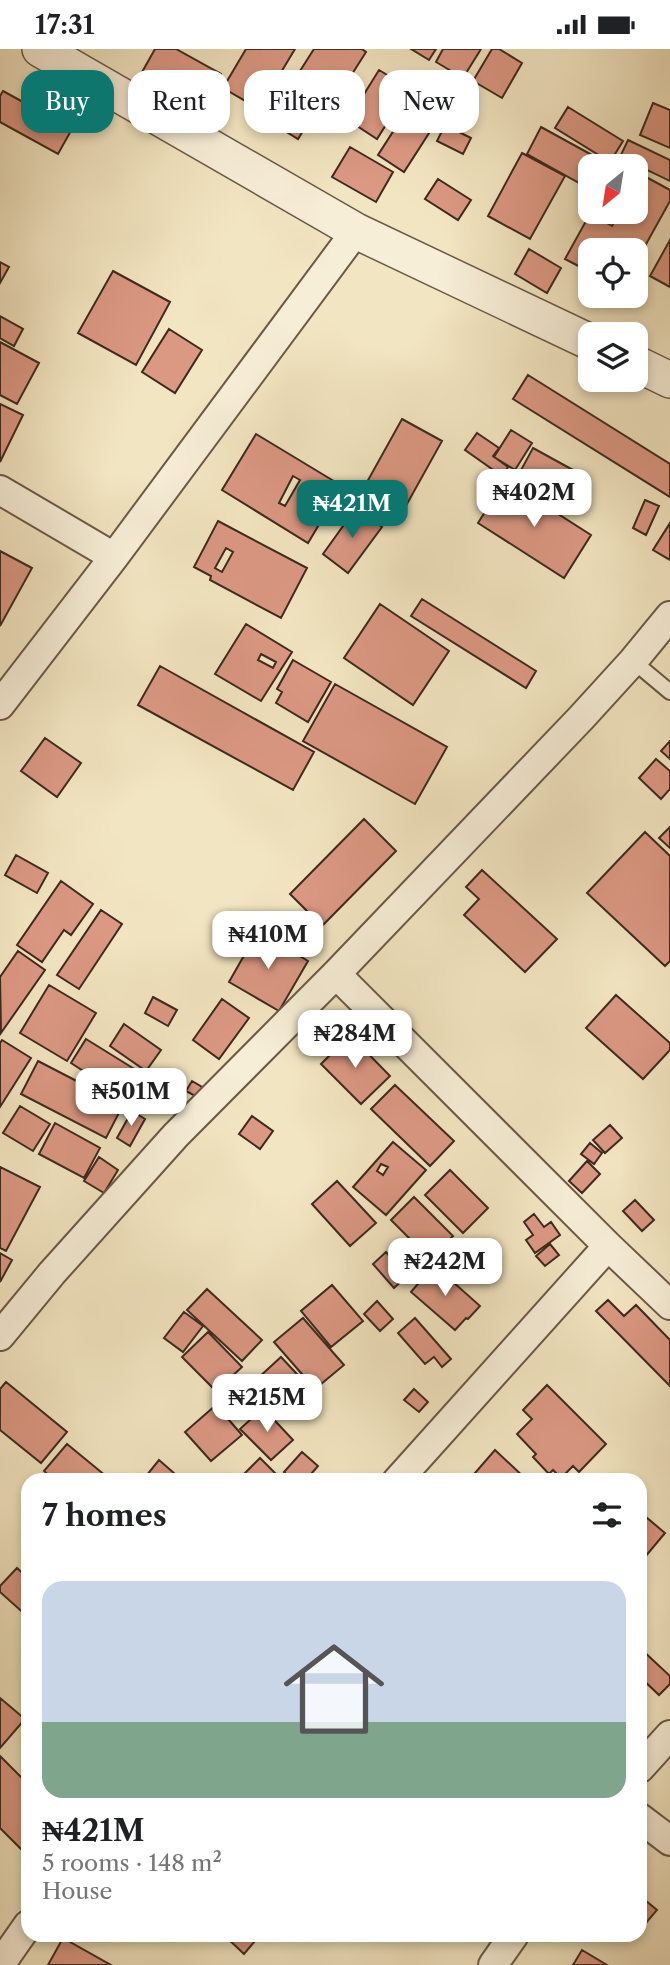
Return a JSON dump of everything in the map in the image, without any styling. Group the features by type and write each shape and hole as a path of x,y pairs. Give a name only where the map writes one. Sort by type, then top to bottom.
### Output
{"street":[{"path":"40,49 356,231 578,336"},
{"path":"0,705 114,557 356,231"},
{"path":"648,369 670,380"},
{"path":"0,490 114,557"},
{"path":"0,1336 52,1273 176,1135 336,974 667,626"},
{"path":"336,974 670,1305"},
{"path":"404,1473 608,1246"},
{"path":"647,1760 670,1735"},
{"path":"647,1823 670,1841"},
{"path":"0,1965 21,1935"},
{"path":"493,1965 509,1942"}],"lane":[{"path":"633,661 670,692"}],"building":[{"path":"155,49 176,49 214,70 143,70"},
{"path":"246,49 295,49 282,70 244,70 244,100 230,92 230,76"},
{"path":"314,49 362,49 366,52 355,70 301,70"},
{"path":"411,49 436,49 429,60"},
{"path":"443,49 481,49 468,70 450,70 436,62"},
{"path":"492,49 499,49 522,63 502,98 479,85 479,71"},
{"path":"379,70 381,133 377,139 365,131 365,93"},
{"path":"3,91 21,101 21,133 70,133 58,154 0,122 0,96"},
{"path":"653,103 670,110 670,148 640,135"},
{"path":"568,107 623,141 615,154 597,154 555,128"},
{"path":"541,127 590,154 578,154 578,182 527,154"},
{"path":"288,133 302,133 298,139"},
{"path":"392,133 429,133 404,172 378,155"},
{"path":"441,133 461,133 471,138 463,154 437,141"},
{"path":"628,140 670,160 670,181 648,170 648,154 621,154"},
{"path":"350,147 393,172 376,202 332,177"},
{"path":"522,153 565,176 530,239 488,216"},
{"path":"648,178 670,190 670,201 648,241 648,238 578,238 578,266 565,259 584,224 648,224"},
{"path":"438,179 471,200 458,220 425,199"},
{"path":"670,240 670,287 650,276"},
{"path":"529,249 561,268 547,293 515,274"},
{"path":"0,262 9,267 0,283"},
{"path":"113,271 170,302 136,365 78,333"},
{"path":"0,316 23,329 14,346 0,338"},
{"path":"169,329 202,350 175,393 142,372"},
{"path":"0,342 39,363 17,404 0,395"},
{"path":"528,375 670,464 670,497 513,399"},
{"path":"0,404 23,415 0,462"},
{"path":"402,419 442,441 407,504 367,482"},
{"path":"511,430 532,443 515,470 494,457"},
{"path":"477,433 499,448 493,456 508,467 502,476 465,450"},
{"path":"256,434 342,486 308,543 222,490","holes":["293,476 300,480 285,506 279,503"]},
{"path":"533,448 573,470 554,505 514,483"},
{"path":"505,480 591,535 564,578 478,523"},
{"path":"645,500 659,506 646,535 633,528"},
{"path":"356,508 382,527 348,573 323,554"},
{"path":"218,521 307,568 281,618 210,580 211,576 194,567","holes":["226,548 233,552 222,572 215,568"]},
{"path":"670,523 670,560 653,550"},
{"path":"0,551 32,568 0,626"},
{"path":"422,599 536,671 526,688 411,616"},
{"path":"380,604 449,651 413,705 344,658"},
{"path":"246,624 292,652 261,701 215,674","holes":["261,654 276,662 273,668 258,660"]},
{"path":"293,660 331,682 308,722 276,703 282,692 277,689"},
{"path":"160,666 314,752 293,790 138,705"},
{"path":"335,684 447,747 415,804 303,741"},
{"path":"45,738 81,763 57,797 21,771"},
{"path":"670,741 670,759 661,751"},
{"path":"656,759 670,771 670,789 661,799 639,778"},
{"path":"364,819 396,851 322,926 290,894"},
{"path":"670,827 670,848 659,838"},
{"path":"645,832 670,856 670,961 665,966 587,893"},
{"path":"16,855 48,873 37,893 5,875"},
{"path":"482,870 557,939 525,972 464,915 479,899 466,887"},
{"path":"61,881 93,904 71,935 64,930 42,962 17,945"},
{"path":"101,910 122,924 79,989 57,975"},
{"path":"258,931 308,961 279,1011 229,982"},
{"path":"18,951 45,970 1,1033 0,977"},
{"path":"49,985 96,1013 67,1061 20,1033"},
{"path":"616,995 670,1043 670,1050 643,1079 586,1028"},
{"path":"153,997 177,1010 168,1026 145,1013"},
{"path":"222,999 249,1018 219,1059 193,1040"},
{"path":"124,1024 161,1050 146,1071 110,1046"},
{"path":"350,1035 390,1076 361,1104 321,1064"},
{"path":"86,1039 144,1075 128,1100 71,1063"},
{"path":"2,1040 31,1058 0,1107 0,1043"},
{"path":"38,1061 123,1105 106,1138 21,1094"},
{"path":"192,1081 202,1087 197,1097 186,1091"},
{"path":"395,1085 454,1141 430,1166 371,1109"},
{"path":"20,1106 50,1124 33,1151 3,1133"},
{"path":"132,1111 145,1119 130,1146 117,1138"},
{"path":"252,1116 273,1131 260,1149 239,1134"},
{"path":"55,1123 100,1148 84,1178 39,1154"},
{"path":"610,1125 622,1138 605,1153 593,1140"},
{"path":"393,1142 426,1170 386,1215 353,1187","holes":["381,1164 388,1167 383,1175 377,1171"]},
{"path":"590,1143 602,1153 594,1164 581,1154"},
{"path":"99,1157 118,1170 104,1193 84,1181"},
{"path":"587,1161 600,1174 582,1193 569,1181"},
{"path":"0,1167 40,1187 6,1251 0,1248"},
{"path":"450,1170 488,1208 463,1233 425,1195"},
{"path":"337,1181 376,1223 350,1246 312,1204"},
{"path":"414,1197 453,1236 430,1259 391,1220"},
{"path":"635,1200 654,1220 642,1231 623,1211"},
{"path":"534,1214 544,1227 551,1222 560,1235 535,1253 526,1240 533,1235 524,1222"},
{"path":"550,1244 559,1255 545,1266 536,1256"},
{"path":"386,1252 407,1276 394,1288 373,1264"},
{"path":"0,1253 12,1260 0,1282"},
{"path":"434,1265 480,1306 455,1330 411,1292"},
{"path":"332,1285 363,1321 331,1347 301,1311"},
{"path":"207,1289 262,1340 242,1361 187,1310"},
{"path":"608,1300 624,1316 636,1305 670,1340 670,1386 596,1311"},
{"path":"377,1301 393,1319 380,1331 364,1314"},
{"path":"184,1312 203,1326 183,1352 164,1338"},
{"path":"303,1318 344,1365 315,1389 274,1342"},
{"path":"415,1318 451,1359 442,1367 434,1357 425,1364 398,1333"},
{"path":"208,1332 242,1367 216,1391 182,1357"},
{"path":"281,1357 309,1387 285,1408 258,1378"},
{"path":"6,1382 67,1432 41,1463 0,1430 0,1389"},
{"path":"547,1385 606,1444 579,1472 573,1466 566,1473 556,1473 553,1470 548,1473 533,1457 536,1454 517,1434 532,1419 523,1410"},
{"path":"414,1389 428,1402 419,1412 404,1400"},
{"path":"216,1405 242,1435 211,1461 185,1432"},
{"path":"263,1408 293,1440 271,1460 240,1429"},
{"path":"67,1444 102,1473 46,1473 44,1471"},
{"path":"495,1450 519,1473 475,1473"},
{"path":"302,1452 318,1466 312,1473 284,1472"},
{"path":"260,1458 275,1473 245,1473"},
{"path":"159,1460 174,1473 148,1473"},
{"path":"647,1518 665,1533 647,1555"},
{"path":"17,1568 21,1572 21,1611 0,1592 0,1586"},
{"path":"647,1655 670,1676 670,1684 659,1695 647,1684"},
{"path":"0,1698 21,1716 21,1724 0,1748"},
{"path":"0,1756 21,1777 21,1849 0,1828"},
{"path":"647,1902 657,1910 647,1922"},
{"path":"61,1942 70,1942 111,1965 48,1965"},
{"path":"231,1942 254,1942 244,1954"},
{"path":"582,1950 607,1965 573,1965"}]}
